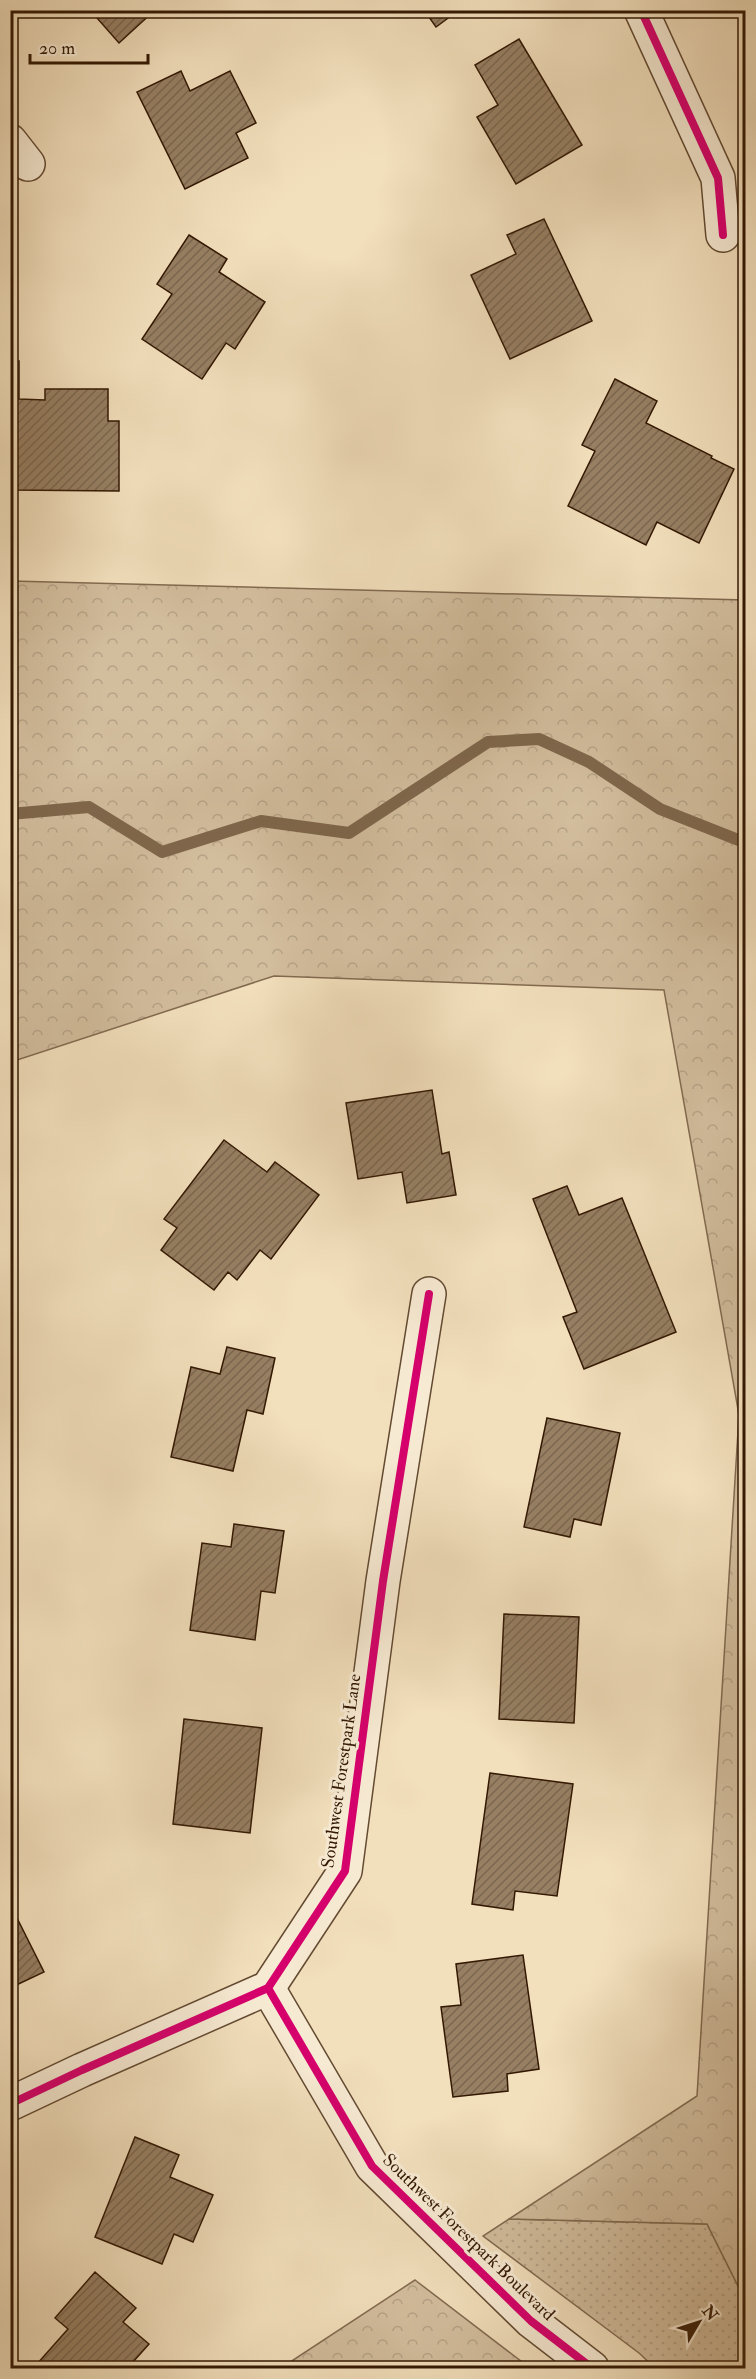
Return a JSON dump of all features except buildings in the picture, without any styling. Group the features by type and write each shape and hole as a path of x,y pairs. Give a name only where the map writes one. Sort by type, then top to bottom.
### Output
{"street":[{"path":"641,10 718,178 723,235"},
{"name":"Southwest Forestpark Lane","path":"268,1988 345,1871 383,1581 429,1294"},
{"path":"10,2104 268,1988"},
{"name":"Southwest Forestpark Boulevard","path":"268,1988 372,2166 531,2321 592,2368"}],"green space":[{"path":"11,581 745,600 745,2300 707,2224 509,2219 697,2096 739,1415 664,990 274,976 11,1062"},
{"path":"509,2219 707,2224 745,2300 745,2368 655,2368 639,2353 483,2236"},
{"path":"415,2280 530,2368 281,2368"}],"waterway":[{"path":"10,814 89,807 162,852 261,821 349,833 488,742 539,739 589,762 660,809 746,843"}],"cycle path":[{"path":"641,10 718,178 723,235"},
{"path":"10,2104 268,1988 345,1871 383,1581 429,1294"},
{"path":"268,1988 372,2166 531,2321 592,2368"}]}
